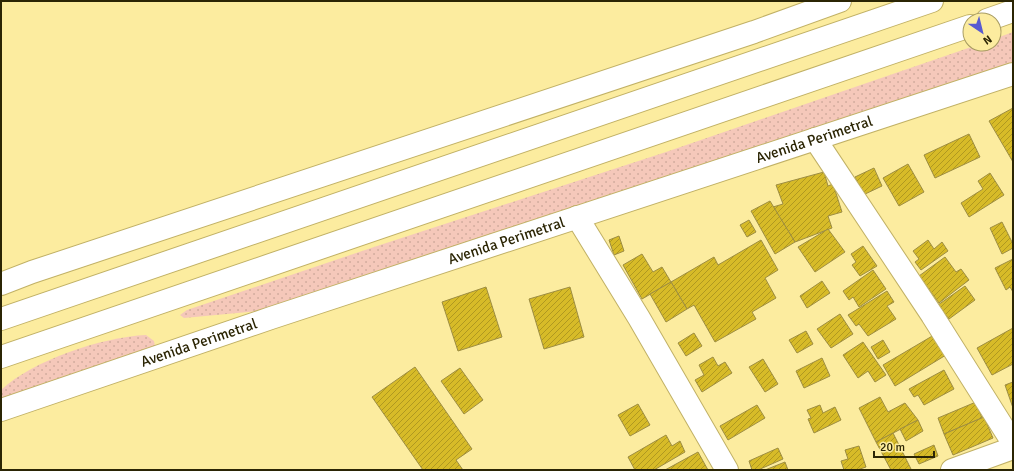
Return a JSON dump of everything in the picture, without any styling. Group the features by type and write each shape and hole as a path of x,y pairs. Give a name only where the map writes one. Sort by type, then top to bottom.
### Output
{"main road":[{"path":"1,284 47,267 754,32 840,1"},
{"path":"1,319 932,1"},
{"path":"1002,15 1013,11"},
{"path":"5,360 962,29"},
{"name":"Avenida Perimetral","path":"1,410 279,315 1013,74"},
{"path":"815,139 932,315 1013,443"},
{"path":"577,217 639,318 727,470"},
{"path":"952,470 1013,448"}],"shaded area":[{"path":"1013,32 1013,64 258,311 184,318 180,315 187,310 374,247 666,152 962,50 962,52 1002,52 1002,36"},
{"path":"146,335 154,341 155,346 152,350 1,406 1,390 31,369 69,352 90,345 110,340"}],"building":[{"path":"1013,108 1013,162 989,121"},
{"path":"969,134 980,157 935,178 924,155"},
{"path":"908,164 924,192 899,206 883,178"},
{"path":"874,168 882,186 863,195 855,177"},
{"path":"824,172 828,186 833,184 842,212 828,216 832,228 795,242 773,207 783,204 776,185"},
{"path":"990,173 1004,195 969,217 961,203 983,189 978,181"},
{"path":"770,201 795,242 775,254 751,211"},
{"path":"749,220 756,232 747,237 740,225"},
{"path":"1002,222 1013,244 1013,248 1002,254 990,228"},
{"path":"828,229 845,252 815,272 798,247"},
{"path":"619,236 624,251 614,255 609,240"},
{"path":"761,240 778,270 765,278 776,298 752,312 756,319 715,342 694,305 687,309 671,282 714,257 718,265"},
{"path":"928,240 934,249 942,242 948,251 921,270 915,262 919,259 913,251"},
{"path":"863,246 877,266 860,276 852,265 856,262 851,254"},
{"path":"642,254 653,272 662,267 671,282 642,299 623,265"},
{"path":"945,257 956,272 961,269 969,280 939,303 919,276"},
{"path":"1013,259 1013,292 1010,287 1006,290 995,268"},
{"path":"873,270 886,289 859,307 853,297 849,300 843,291"},
{"path":"822,281 830,293 807,308 800,296"},
{"path":"671,282 687,309 666,322 650,294"},
{"path":"965,286 975,300 949,319 938,305"},
{"path":"486,287 502,337 458,351 442,302"},
{"path":"570,287 584,337 544,349 529,299"},
{"path":"887,291 894,302 887,306 896,319 868,336 859,324 856,326 848,315"},
{"path":"840,314 853,334 831,348 817,329"},
{"path":"1013,328 1013,364 992,375 977,348"},
{"path":"806,331 813,344 797,353 789,340"},
{"path":"694,333 702,346 686,356 678,343"},
{"path":"934,335 946,355 895,386 883,365"},
{"path":"883,340 890,352 878,359 871,347"},
{"path":"863,342 886,375 875,382 868,371 858,378 843,355"},
{"path":"713,357 718,366 725,362 732,373 702,392 695,380 704,375 699,365"},
{"path":"822,358 830,376 804,388 796,371"},
{"path":"763,359 778,384 765,392 749,367"},
{"path":"415,367 472,449 456,460 463,470 423,470 372,397"},
{"path":"460,368 483,400 464,414 441,381"},
{"path":"944,370 954,389 924,405 918,395 914,397 909,389"},
{"path":"1013,382 1013,408 1005,385"},
{"path":"880,397 888,412 905,403 918,420 876,442 859,408"},
{"path":"976,402 982,418 944,434 938,418"},
{"path":"638,404 650,425 630,436 618,415"},
{"path":"757,405 765,418 728,440 720,426"},
{"path":"820,405 823,413 835,407 841,420 814,433 808,419 811,418 807,410"},
{"path":"984,417 993,438 953,455 944,434"},
{"path":"918,420 923,431 906,441 900,429"},
{"path":"893,433 911,469 909,470 891,470 876,442"},
{"path":"666,435 672,446 680,441 685,452 654,470 635,470 628,457"},
{"path":"934,445 938,456 919,464 914,454"},
{"path":"859,446 866,467 857,470 844,470 841,461 848,459 845,450"},
{"path":"778,448 783,459 758,470 752,470 749,461"},
{"path":"698,452 708,470 665,470"},
{"path":"785,462 788,470 765,470"}]}
